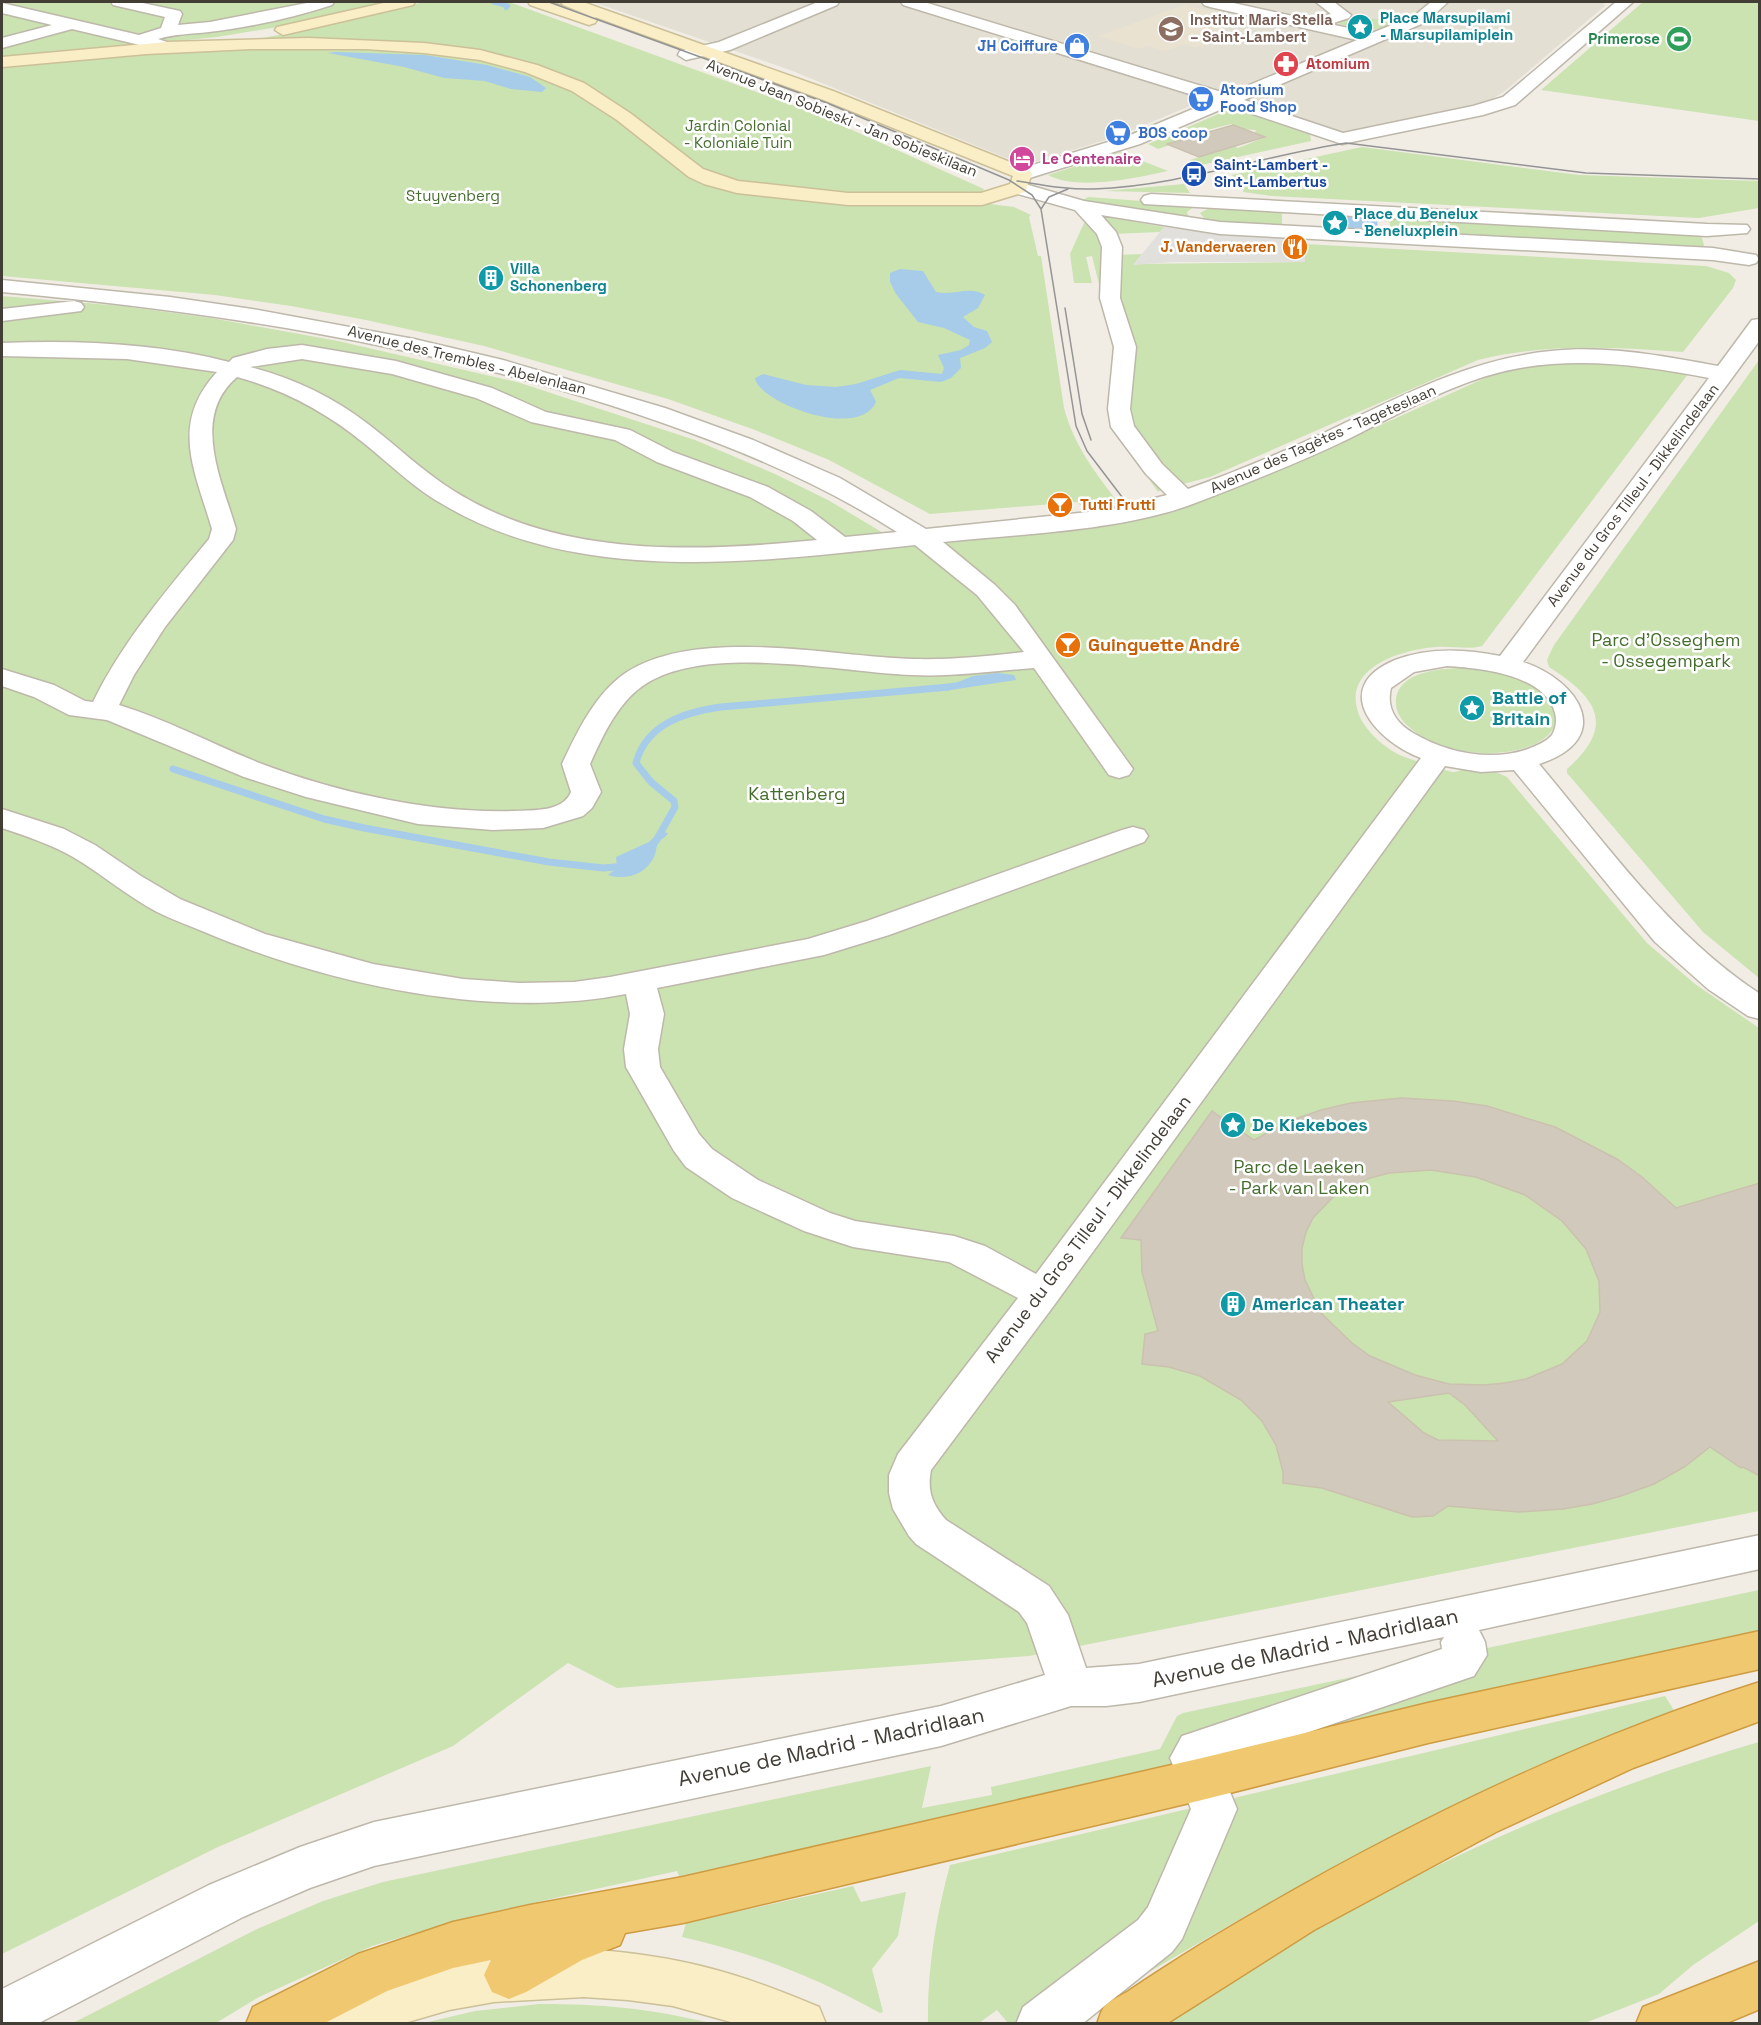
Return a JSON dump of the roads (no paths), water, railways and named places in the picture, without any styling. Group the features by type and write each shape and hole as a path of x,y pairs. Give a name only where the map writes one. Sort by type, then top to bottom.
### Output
{"highway":[{"path":"271,2024 336,1989 414,1956 530,1928 683,1900 1202,1779 1428,1723 1760,1650"},
{"path":"1122,2024 1164,1995 1284,1921 1395,1859 1597,1762 1686,1725 1760,1701"},
{"path":"509,1975 573,1939 683,1900"},
{"path":"1661,2024 1760,1985"}],"street":[{"path":"119,2 174,14 153,41"},
{"path":"153,41 302,10 326,2"},
{"path":"2,62 153,41 267,33 407,2"},
{"name":"Avenue Jean Sobieski - Jan Sobieskilaan","path":"536,2 686,55 1068,198"},
{"name":"Avenue Jean Sobieski - Jan Sobieskilaan","path":"569,2 827,95 1020,181"},
{"path":"686,55 724,46 831,2"},
{"path":"909,2 1229,101 1342,139 1477,111 1509,101 1623,3"},
{"path":"1210,2 1321,17 1365,41"},
{"path":"1603,2 1623,3"},
{"path":"2,8 153,41 244,45 369,45 462,53 535,70 577,86 606,104 696,173 726,184 788,194 863,199 982,199 1020,181 1128,143 1229,101 1424,15"},
{"path":"1321,17 1329,27 1362,34 1381,31 1424,15"},
{"path":"1385,16 1424,15"},
{"path":"2,43 70,24"},
{"path":"1068,198 1223,203 1707,230 1740,229 1760,221"},
{"path":"1068,198 1220,228 1707,254 1754,262"},
{"path":"1068,198 1106,232 1112,247 1110,298 1125,347 1119,409 1123,427 1154,470 1184,499"},
{"path":"1220,228 1196,220 1193,213 1203,206 1223,203"},
{"path":"1740,229 1732,238 1732,243 1741,254 1754,262"},
{"name":"Avenue des Trembles - Abelenlaan","path":"2,286 116,296 300,321 415,344 520,370 673,418 754,448 807,471 861,499 922,537 984,588 1023,632 1119,769"},
{"path":"2,315 88,305 116,296"},
{"name":"Avenue du Gros Tilleul - Dikkelindelaan","path":"1507,665 1760,325"},
{"name":"Avenue des Tagètes - Tageteslaan","path":"2,349 120,352 233,369 276,382 327,406 352,422 445,496 484,516 539,535 602,549 677,554 748,554 1108,518 1184,499 1262,468 1449,382 1504,363 1553,356 1608,355 1723,374"},
{"path":"103,710 120,675 153,623 221,540 224,529 200,450 201,424 209,396 215,387 241,363 267,356 309,353 367,362 484,393 538,417 622,435 665,457 759,492 802,516 840,546"},
{"path":"2,677 44,691 79,709 103,710 254,771 316,791 396,811 467,820 543,819 561,815 582,802 586,792 576,764 582,752 618,694 627,684 655,669 694,660 731,656 797,658 917,667 1042,659"},
{"path":"1448,658 1477,659 1507,665 1534,676 1555,690 1568,706 1571,723 1564,739 1547,752 1521,760 1494,763 1465,761 1438,755 1409,743 1389,729 1377,712 1374,696 1381,681 1397,669 1429,660 1448,658"},
{"name":"Avenue du Gros Tilleul - Dikkelindelaan","path":"1071,1687 1046,1615 1034,1599 931,1532 912,1507 908,1493 912,1465 1042,1294 1438,755"},
{"path":"1521,760 1666,935 1719,982 1760,1009"},
{"path":"2,818 53,835 84,851 130,884 170,906 254,941 339,966 416,982 520,993 574,992 639,982 772,957 844,940 1133,836"},
{"path":"639,982 647,1014 641,1049 643,1067 686,1142 699,1158 745,1189 817,1222 853,1234 954,1249 972,1256 1042,1294"},
{"name":"Avenue de Madrid - Madridlaan","path":"2,2015 226,1901 300,1869 352,1850 404,1837 949,1724 1071,1687 1106,1687 1139,1683 1760,1552"},
{"path":"1041,2024 1155,1936 1165,1923 1214,1809 1193,1758 1198,1750 1458,1663 1465,1655 1463,1642"},
{"path":"337,2024 386,2004 447,1986 509,1975 577,1972 643,1976 708,1988 771,2009 801,2024"}],"water":[{"path":"328,53 425,55 487,65 530,77 546,88 542,92 511,89 485,81 444,78 404,67"},
{"path":"1360,216 1377,220 1378,227 1358,231 1341,222 1347,217"},
{"path":"900,269 923,271 936,292 973,291 985,295 978,308 963,317 974,327 987,331 992,342 985,348 960,358 961,368 951,378 941,382 899,378 870,390 876,402 866,413 850,418 831,418 810,414 790,406 760,388 755,378 763,374 806,385 836,387 856,384 900,370 942,374 944,368 938,355 961,350 969,345 970,340 944,328 918,322 896,294 890,282 890,273"},
{"path":"997,673 1014,675 1016,680 944,691 938,689 940,685 958,682 973,676"},
{"path":"659,832 668,833 658,843 654,857 646,868 635,875 615,877 608,875 617,868 616,857 649,842"}],"waterway":[{"path":"493,2 508,6 506,8"},
{"path":"656,841 675,807 674,801 651,782 636,763 648,738 669,722 694,712 721,707 949,687"},
{"path":"173,769 324,819 364,828 549,862 603,868 628,866"}],"tram line":[{"path":"549,2 827,103 1009,180 1032,195 1041,209"},
{"path":"1017,181 1075,189 1126,187 1189,177 1346,143 1586,173 1760,179"},
{"path":"1041,209 1049,197 1068,189"},
{"path":"1041,209 1076,426 1087,451 1122,497"},
{"path":"1065,308 1082,414 1091,440"}],"place":[{"name":"Place Marsupilami - Marsupilamiplein","path":"1360,27"},
{"name":"Institut Maris Stella – Saint-Lambert","path":"1171,29"},
{"name":"Primerose","path":"1679,39"},
{"name":"JH Coiffure","path":"1077,46"},
{"name":"Atomium","path":"1286,64"},
{"name":"Atomium Food Shop","path":"1201,99"},
{"name":"BOS coop","path":"1118,133"},
{"name":"Le Centenaire","path":"1022,159"},
{"name":"Saint-Lambert - Sint-Lambertus","path":"1194,174"},
{"name":"Place du Benelux - Beneluxplein","path":"1335,223"},
{"name":"J. Vandervaeren","path":"1295,247"},
{"name":"Villa Schonenberg","path":"491,278"},
{"name":"Tutti Frutti","path":"1060,505"},
{"name":"Guinguette André","path":"1068,645"},
{"name":"Battle of Britain","path":"1472,708"},
{"name":"De Kiekeboes","path":"1233,1125"},
{"name":"American Theater","path":"1233,1304"}],"park label":[{"name":"Jardin Colonial - Koloniale Tuin","path":"738,134"},
{"name":"Stuyvenberg","path":"453,196"},
{"name":"Parc d'Osseghem - Ossegempark","path":"1666,650"},
{"name":"Kattenberg","path":"797,794"},
{"name":"Parc de Laeken - Park van Laken","path":"1299,1177"}]}
